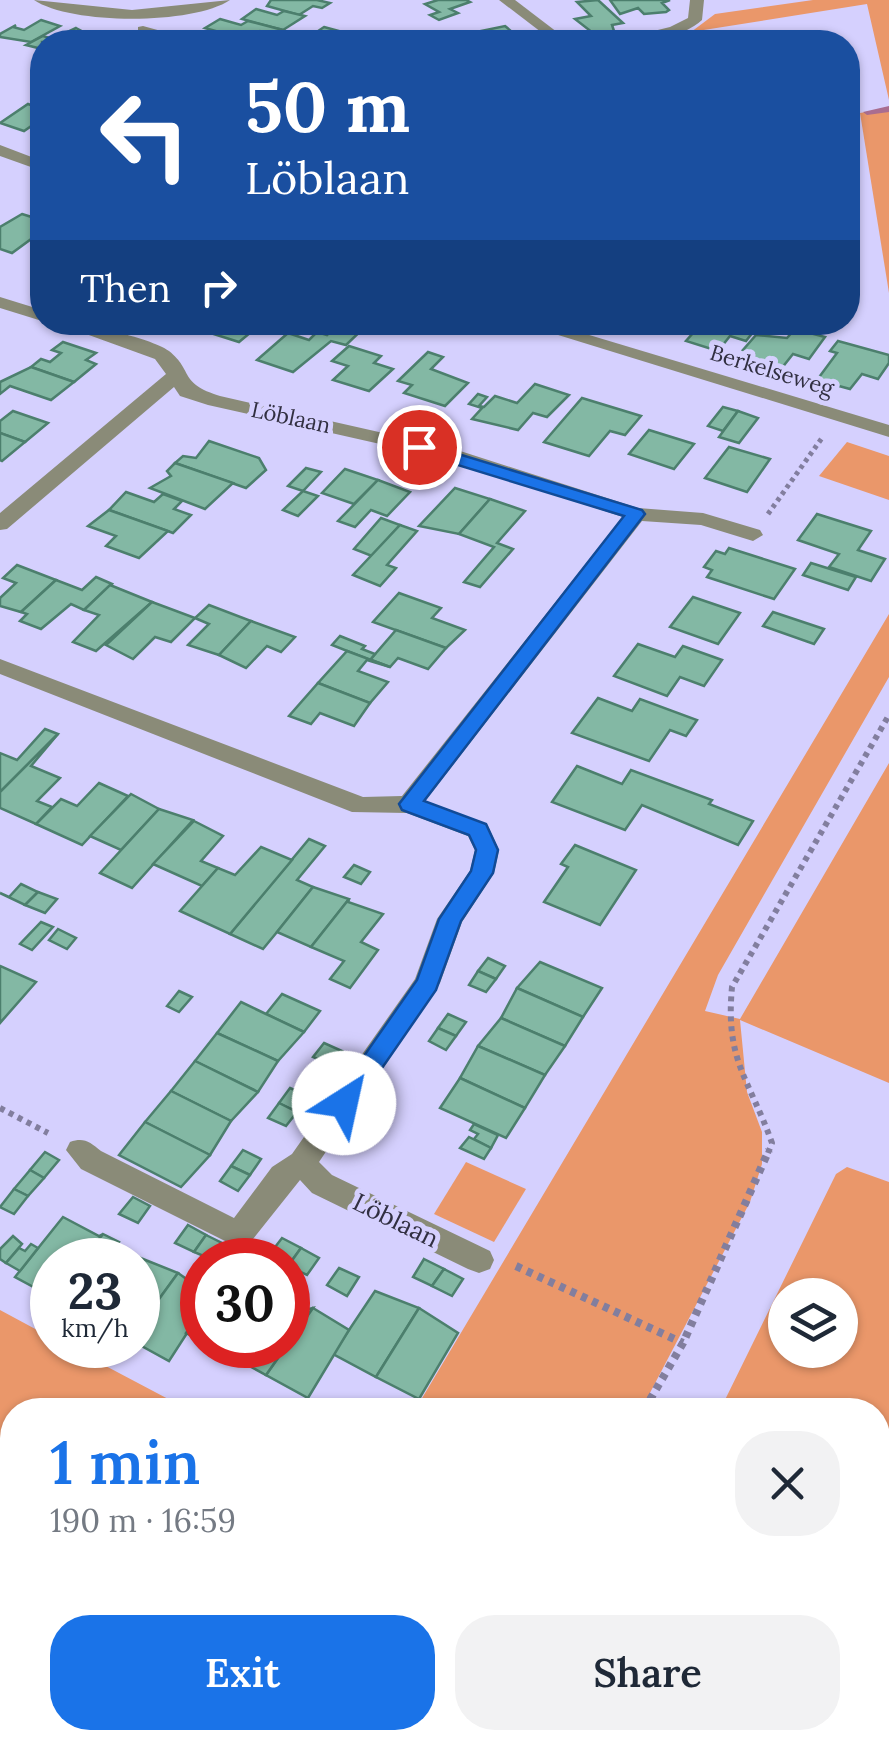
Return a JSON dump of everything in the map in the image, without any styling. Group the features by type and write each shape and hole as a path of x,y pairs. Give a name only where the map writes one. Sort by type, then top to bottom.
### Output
{"street":[{"path":"40,0 80,10 134,14 224,0"},
{"path":"506,0 547,30"},
{"path":"670,30 696,20 697,0"},
{"path":"0,150 30,161"},
{"path":"0,302 30,312"},
{"name":"Löblaan","path":"101,335 162,355 186,392 215,401 447,453 636,514 703,519 753,535"},
{"name":"Berkelseweg","path":"587,335 889,431"},
{"path":"0,524 176,375"},
{"path":"410,804 636,514"},
{"path":"0,666 361,806 410,804 478,830 487,850 482,873 450,919 427,983 302,1163 282,1176 239,1235 91,1160 80,1150"},
{"name":"Löblaan","path":"302,1163 322,1184 479,1260"}],"path":[{"path":"753,535 838,416"},
{"path":"651,1398 682,1343 772,1143 762,1112 738,1067 729,1034 732,987 889,715"},
{"path":"0,1108 80,1150"},
{"path":"479,1260 502,1260 682,1343"}],"shaded area":[{"path":"813,0 889,0 889,100 867,4 694,30 715,14"},
{"path":"889,108 889,293 860,113"},
{"path":"847,442 889,456 889,500 819,476"},
{"path":"889,614 889,677 718,975 705,1011 740,1019 889,763 889,1083 740,1020 747,1092 762,1132 762,1164 750,1202 647,1398 422,1398"},
{"path":"466,1162 526,1189 494,1242 434,1214"},
{"path":"847,1167 889,1182 889,1398 726,1398 768,1312 768,1368 858,1368 858,1278 785,1278 836,1174"},
{"path":"0,1310 30,1326 30,1368 110,1368 166,1398 0,1398"}],"building":[{"path":"271,0 330,3 322,8 313,6 299,15 267,6"},
{"path":"438,0 470,2 450,9 458,13 439,20 430,15 439,12 425,4"},
{"path":"598,0 623,23 612,25 614,30 589,30 575,19 591,16 577,2"},
{"path":"610,0 670,0 662,3 669,10 666,12 644,14 638,8 620,14"},
{"path":"256,9 305,16 283,30 242,19"},
{"path":"220,19 283,30 212,30 205,28"},
{"path":"41,20 60,26 53,30 30,30 30,42 0,37 0,34 16,25 13,27 24,30"},
{"path":"30,105 30,127 24,131 0,123"},
{"path":"22,214 30,216 30,240 12,253 0,249 0,227"},
{"path":"217,335 247,335 239,342"},
{"path":"286,335 309,340 314,335 356,335 346,345 331,341 293,372 257,360"},
{"path":"691,335 751,335 746,341 730,336 718,351 686,341"},
{"path":"756,335 825,337 809,359 793,354 781,369 749,360 754,354 743,350"},
{"path":"838,341 889,355 889,363 878,379 862,374 850,389 817,380 837,353 830,351"},
{"path":"63,342 96,353 86,360 96,364 74,382 31,367 41,359 50,362 61,353 52,350"},
{"path":"349,346 381,356 374,363 393,369 369,391 333,380 348,366 332,361"},
{"path":"428,352 443,357 431,369 468,383 445,406 404,393 412,385 398,381"},
{"path":"31,367 74,382 51,400 10,386 0,394 0,382"},
{"path":"535,384 569,395 547,417 533,413 518,430 472,419 482,408 469,404 478,394 487,397 479,406 484,407 495,396 517,403"},
{"path":"582,398 641,416 625,435 610,431 589,456 544,442"},
{"path":"723,407 738,411 723,431 708,426"},
{"path":"13,411 48,423 25,442 0,433 0,421"},
{"path":"738,411 758,418 739,443 719,437"},
{"path":"649,430 694,444 674,469 629,454"},
{"path":"0,433 25,442 2,461 0,460"},
{"path":"209,441 259,458 266,470 246,488 175,463 183,456 196,458"},
{"path":"729,447 770,459 747,492 705,478"},
{"path":"175,463 233,483 205,509 150,488 171,476 167,471"},
{"path":"306,468 321,472 303,491 288,486"},
{"path":"345,469 378,480 354,504 322,493"},
{"path":"378,480 410,492 387,516 371,510 355,527 338,521"},
{"path":"455,488 490,499 459,534 419,526"},
{"path":"303,491 318,496 298,516 283,510"},
{"path":"126,492 154,502 163,494 182,501 174,509 191,515 173,533 109,510"},
{"path":"490,499 525,511 497,543 513,549 480,587 464,582 494,547 459,534"},
{"path":"109,510 168,531 139,558 106,546 116,536 88,526"},
{"path":"817,514 871,531 858,550 885,559 871,581 829,567 839,554 798,540"},
{"path":"381,518 400,525 372,556 354,549"},
{"path":"400,525 417,531 387,565 396,568 380,586 353,575"},
{"path":"729,548 795,569 774,599 707,577 712,570 704,567 716,551 725,554"},
{"path":"811,563 856,577 848,590 803,575"},
{"path":"17,565 56,580 21,612 0,606 0,598 16,583 3,578"},
{"path":"96,577 112,584 84,610 71,604 41,629 20,621 27,614 21,612 56,580 82,590"},
{"path":"110,585 152,602 96,651 73,642 99,615 84,610"},
{"path":"399,593 441,608 432,618 465,630 446,648 373,622"},
{"path":"693,597 740,613 718,644 670,627"},
{"path":"152,602 195,618 171,642 155,637 133,659 106,645"},
{"path":"209,605 251,621 219,655 188,645 209,624 195,618"},
{"path":"773,612 824,629 814,644 763,626"},
{"path":"251,621 295,637 281,652 267,646 246,668 219,655"},
{"path":"396,630 446,648 428,669 398,658 390,667 370,660"},
{"path":"340,636 375,654 370,660 332,645"},
{"path":"638,644 675,657 683,646 722,660 704,686 680,677 667,696 614,676"},
{"path":"347,651 390,667 367,660 358,671 388,682 370,703 318,683"},
{"path":"318,683 370,703 354,726 320,713 311,724 289,716"},
{"path":"598,698 632,711 640,699 697,720 686,736 670,730 649,761 572,733"},
{"path":"45,729 58,734 0,792 0,753 17,760"},
{"path":"58,734 31,766 60,778 37,801 52,807 36,824 0,808 0,792"},
{"path":"577,766 622,784 631,770 712,800 709,804 753,821 738,845 642,805 625,830 552,802"},
{"path":"99,783 128,796 82,845 36,824 61,799 77,806"},
{"path":"131,794 159,809 121,850 90,836"},
{"path":"159,809 193,820 132,888 100,873"},
{"path":"194,821 223,836 201,861 218,868 202,886 153,864"},
{"path":"309,839 325,846 297,880 313,887 263,949 230,934"},
{"path":"575,845 636,870 600,925 544,902 568,867 561,864"},
{"path":"261,847 292,860 230,934 180,911 218,868 235,875"},
{"path":"354,865 370,872 361,884 344,877"},
{"path":"21,884 38,892 25,905 0,893 9,897"},
{"path":"313,887 349,899 311,947 277,932"},
{"path":"38,892 57,899 45,913 25,905"},
{"path":"349,899 348,902 383,914 361,942 378,950 350,988 330,979 344,961 311,947"},
{"path":"41,922 53,927 32,950 20,944"},
{"path":"58,929 76,938 67,949 49,940"},
{"path":"488,958 505,966 496,979 478,971"},
{"path":"540,962 602,988 583,1017 517,988"},
{"path":"0,966 36,982 0,1023"},
{"path":"478,971 496,979 486,992 469,985"},
{"path":"517,988 583,1017 565,1046 501,1018"},
{"path":"179,991 192,997 179,1012 167,1006"},
{"path":"282,994 320,1011 304,1032 266,1014"},
{"path":"241,1002 304,1032 278,1061 217,1033"},
{"path":"448,1014 466,1022 456,1036 438,1028"},
{"path":"501,1018 565,1046 545,1075 478,1046"},
{"path":"438,1028 456,1036 446,1050 429,1041"},
{"path":"217,1033 278,1061 258,1092 195,1061"},
{"path":"324,1043 342,1051 331,1065 313,1057"},
{"path":"478,1046 545,1075 525,1108 460,1078"},
{"path":"195,1061 258,1092 231,1121 171,1091"},
{"path":"460,1078 525,1108 506,1138 440,1108"},
{"path":"290,1088 308,1096 297,1112 279,1103"},
{"path":"171,1091 231,1121 210,1155 145,1122"},
{"path":"279,1103 297,1112 286,1126 268,1118"},
{"path":"145,1122 210,1155 181,1187 119,1155"},
{"path":"474,1124 498,1135 491,1148 474,1139 478,1134 470,1130"},
{"path":"469,1137 491,1148 484,1159 460,1148"},
{"path":"243,1150 261,1159 250,1175 231,1166"},
{"path":"45,1152 59,1160 44,1178 30,1170"},
{"path":"231,1166 250,1175 238,1191 220,1181"},
{"path":"30,1170 44,1178 28,1196 14,1189"},
{"path":"14,1189 28,1196 14,1214 0,1207"},
{"path":"133,1197 150,1206 138,1223 119,1214"},
{"path":"63,1217 99,1236 103,1234 100,1238 46,1238"},
{"path":"188,1225 206,1235 180,1238 180,1245 175,1243"},
{"path":"13,1236 22,1244 6,1263 0,1259 0,1249"},
{"path":"30,1245 30,1258 20,1271 6,1263 19,1248 25,1251"},
{"path":"310,1253 319,1258 310,1271"},
{"path":"30,1258 30,1285 15,1277"},
{"path":"424,1259 444,1269 432,1286 413,1277"},
{"path":"160,1266 178,1273 160,1298"},
{"path":"339,1268 359,1277 347,1296 327,1285"},
{"path":"444,1269 463,1279 452,1296 432,1286"},
{"path":"180,1274 180,1344 169,1361 160,1356 160,1298"},
{"path":"375,1291 419,1308 376,1377 333,1354"},
{"path":"313,1308 349,1330 308,1398 266,1375 271,1368 310,1368"},
{"path":"419,1308 458,1333 420,1398 376,1377"},
{"path":"253,1368 271,1368 266,1375"}],"waterway":[{"path":"867,112 889,109"}],"route":[{"path":"344,1103 427,983 450,919 482,873 487,850 478,830 410,804 636,514 419,447"}]}
